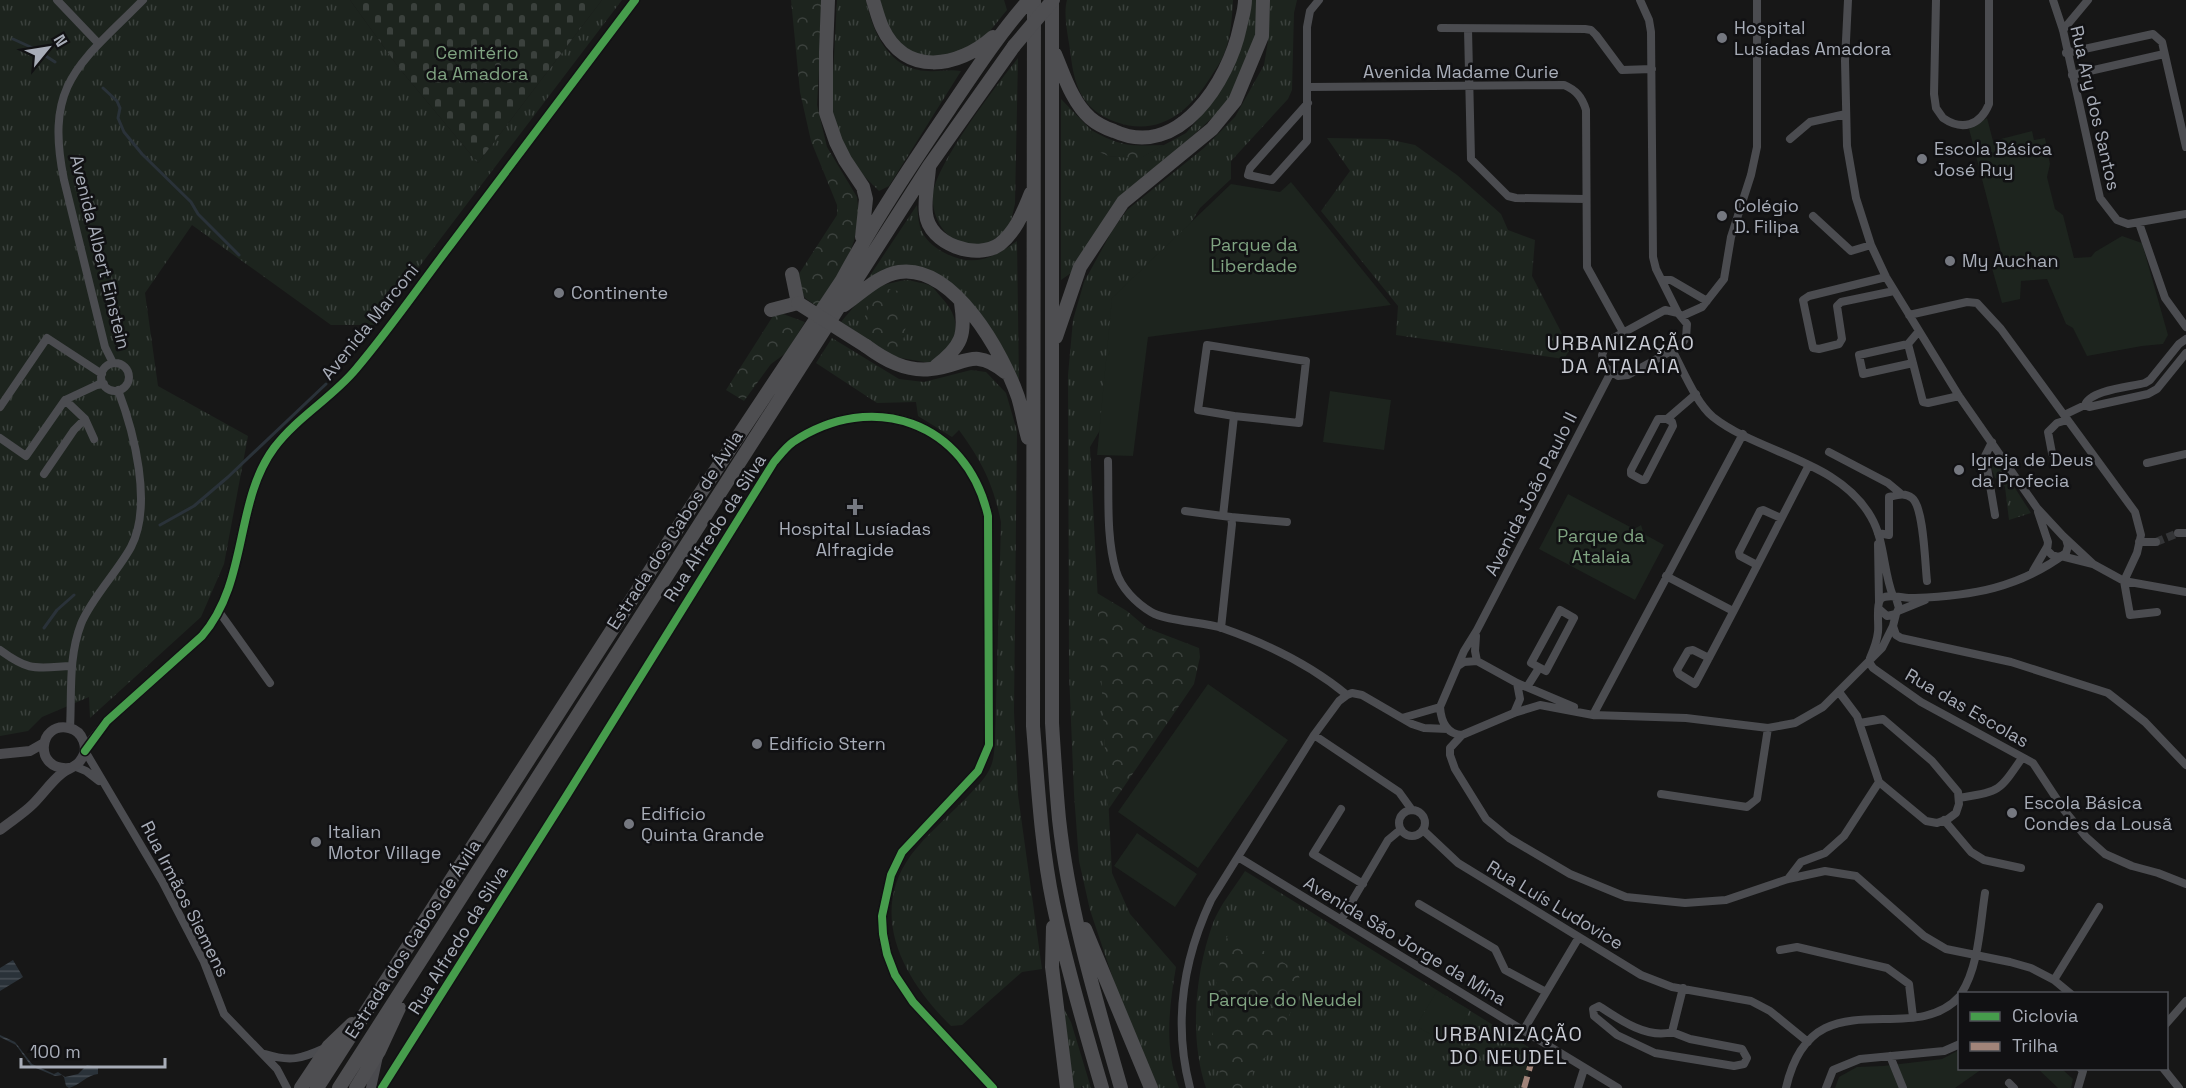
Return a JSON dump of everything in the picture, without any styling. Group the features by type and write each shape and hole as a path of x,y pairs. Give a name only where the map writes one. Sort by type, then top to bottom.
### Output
{"highway":[{"path":"828,0 826,113 836,142 859,180 866,199 865,223 860,247"},
{"path":"873,0 883,29 893,44 908,56 920,61 939,63 958,60 983,45 1008,23"},
{"name":"Estrada dos Cabos de Ávila","path":"317,1088 683,519 842,280 860,247 933,132 1008,23 1029,0"},
{"path":"1034,0 1033,726 1039,801 1053,901 1067,964 1102,1088"},
{"path":"1053,0 1052,723 1059,820 1073,903 1085,958 1121,1088"},
{"name":"Estrada dos Cabos de Ávila","path":"339,1088 929,166 1014,46 1053,0"},
{"path":"1052,46 1067,83 1089,118 1121,135 1148,137 1173,130 1187,121 1219,82 1236,47 1245,0"},
{"path":"1052,347 1080,267 1123,202 1212,129 1235,101 1262,36 1263,0"},
{"path":"929,166 926,215 931,228 939,237 954,247 987,249 998,245 1015,230 1033,187"},
{"path":"836,311 881,279 896,272 911,271 930,277 961,301 991,340 1018,398 1032,457"},
{"path":"792,274 798,303"},
{"path":"931,369 949,356 960,343 964,325 961,301"},
{"path":"771,309 798,303 899,366 931,369 967,359 980,358 993,362 1009,376"},
{"path":"1053,901 1053,968 1062,1056 1068,1088"},
{"path":"1073,903 1151,1088"},
{"path":"356,1088 379,1052 399,1009 407,982"},
{"path":"301,1088 329,1046 368,1008"},
{"path":"1060,1088 1062,1056"}],"street":[{"path":"57,0 98,43"},
{"name":"Avenida Albert Einstein","path":"113,363 105,346 64,180 57,141 59,108 67,85 98,43 143,0"},
{"name":"Avenida Marconi","path":"85,750 107,722 202,636 220,613 229,589 255,487 274,448 355,370 635,0"},
{"path":"1308,103 1250,168 1248,175 1272,180 1307,141 1308,103 1308,87 1307,27 1310,11 1320,0"},
{"path":"1640,0 1649,20 1652,69 1653,257 1656,269 1680,314 1687,324 1688,333 1683,342 1672,350 1628,375 1618,376 1605,367 1603,361 1604,349 1608,341 1660,311 1670,310 1680,314 1694,311 1707,301 1724,279 1731,237 1751,175 1757,147 1757,0"},
{"path":"1848,0 1845,62 1847,146 1856,198 1871,245 1886,277 1959,396 2037,508 2064,538 2094,564 2124,581 2186,592"},
{"path":"1936,0 1935,103 1943,118 1962,126 1975,123 1980,119 1989,104 1989,0"},
{"name":"Rua Ary dos Santos","path":"2053,0 2062,30 2100,198 2117,220 2128,224 2186,214"},
{"path":"2075,0 2087,1"},
{"path":"2062,30 2087,1"},
{"path":"1441,28 1591,30 1622,70 1652,69"},
{"path":"1468,28 1471,159 1508,196 1586,199"},
{"path":"2066,53 2153,34 2162,42 2186,147"},
{"path":"2072,75 2164,54"},
{"name":"Avenida Madame Curie","path":"1308,87 1564,85 1578,93 1586,110 1587,267 1623,332"},
{"path":"1790,139 1810,123 1846,114"},
{"path":"1813,216 1851,251 1871,245"},
{"path":"2139,223 2166,298 2186,327"},
{"path":"1886,277 1809,296 1803,300 1813,348 1819,349 1839,344 1842,339 1837,306 1841,302 1894,291"},
{"path":"1662,280 1671,280 1707,301"},
{"path":"1909,315 1967,302 1977,303 2001,329 2134,512 2141,535 2137,553 2124,581 2126,602 2130,615 2157,612"},
{"path":"1913,363 1863,374 1859,355 1908,344 1919,331"},
{"path":"0,406 47,338 102,374"},
{"path":"2052,453 2048,432 2057,423 2085,405 2086,401 2094,395 2150,380 2179,344 2186,339"},
{"path":"1908,344 1923,402 1928,403 1959,396"},
{"path":"1207,345 1306,361 1299,423 1234,416 1198,410 1207,345"},
{"path":"1672,350 1696,394 1711,415 1743,434 1809,465 1844,486 1871,517 1886,563 1888,584 1899,604 1893,626 1882,648 1869,662 1823,707 1796,723 1768,728 1686,718 1593,715 1540,705 1514,713 1462,735 1450,748 1451,762 1486,819 1509,838 1570,874 1626,897 1685,903 1726,900 1788,879 1825,871 1856,876 1924,936 1946,949 2031,968 2054,980 2070,992"},
{"path":"2085,405 2089,407 2148,394 2167,379 2186,353"},
{"path":"113,363 121,364 129,374 126,386 118,390 110,389 104,384 102,374 106,367 113,363"},
{"name":"Avenida João Paulo II","path":"1458,666 1611,372"},
{"path":"0,438 26,456 65,400 104,384"},
{"path":"73,730 71,666 82,622 132,545 142,508 141,476 118,390"},
{"path":"1666,419 1672,422 1672,426 1645,480 1642,480 1631,474 1631,470 1658,419 1666,419 1696,394"},
{"path":"65,400 85,419 94,439"},
{"name":"Rua Alfredo da Silva","path":"382,1088 774,462 791,443 810,433 834,422 870,416 892,417 911,423 928,430 953,449 978,483 988,516 989,745 978,771 902,852 891,875 882,916 887,954 895,975 913,1002 993,1088"},
{"path":"1221,628 1234,416"},
{"path":"44,474 85,419"},
{"path":"1593,715 1743,434"},
{"path":"1992,442 1985,456 1995,515"},
{"path":"1829,452 1888,483 1900,494 1912,498 1920,510 1927,581"},
{"path":"2147,463 2186,454"},
{"path":"1108,462 1112,545 1116,573 1130,596 1152,613 1221,628 1274,650 1333,683 1347,695"},
{"path":"1709,658 1693,650 1688,651 1677,670 1679,674 1695,684 1709,658 1809,465"},
{"path":"1878,533 1889,535 1889,497 1900,494"},
{"path":"2037,508 2052,555 2094,564"},
{"path":"1757,565 1740,555 1739,552 1760,511 1763,510 1781,518"},
{"path":"1185,511 1287,522"},
{"path":"1869,662 1878,635 1878,533"},
{"path":"1879,606 1883,597 1932,597 1995,589 2017,582 2060,557 2068,550 2064,538 2056,535 2047,545 2032,573"},
{"path":"2139,542 2156,542"},
{"path":"1666,576 1733,611"},
{"path":"1879,606 1887,616 1932,597"},
{"path":"1560,610 1574,618 1545,671 1539,668 1530,663 1560,610"},
{"path":"220,613 270,683"},
{"path":"1893,626 1896,635 1901,638 2011,662 2109,693 2145,723 2186,765"},
{"name":"Avenida João Paulo II","path":"1477,630 1475,651 1477,661"},
{"path":"0,650 17,662 32,668 71,666"},
{"path":"1448,729 1441,716 1440,707 1458,666 1464,662 1477,661 1518,683 1593,715"},
{"name":"Rua das Escolas","path":"1869,662 1873,668 1921,702 2033,764 2064,810 2086,837 2105,854 2132,866 2186,884"},
{"path":"1527,687 1539,668"},
{"path":"1514,713 1520,699 1518,683"},
{"path":"1839,692 1857,716 1879,782 1926,821 1937,823 1956,813 1959,804 1958,792 1947,777 1883,719 1860,723"},
{"path":"1190,1088 1185,1069 1181,1031 1183,989 1200,924 1211,900 1314,735 1339,701 1347,695 1362,695 1412,724 1424,728 1448,729 1462,735"},
{"path":"1402,718 1440,707"},
{"name":"Avenida Marconi","path":"73,730 107,722"},
{"path":"1661,794 1747,807 1757,799 1768,728"},
{"path":"0,754 30,751 44,743 51,732 57,729 73,730 81,737 85,750 79,762 59,775 31,806 0,830"},
{"path":"1314,735 1399,792 1412,810 1422,815 1425,822 1423,830 1412,836 1403,833 1399,825 1403,813 1412,810"},
{"path":"44,743 48,760 57,767 72,767"},
{"name":"Rua Irmãos Siemens","path":"85,750 102,783 132,828 162,881 204,962 224,1014 277,1069 287,1088"},
{"path":"1959,798 1993,792 2003,785 2022,758"},
{"name":"Rua Irmãos Siemens","path":"72,767 86,771 102,783"},
{"path":"1788,879 1801,862 1824,853 1844,836 1879,782"},
{"path":"1341,808 1313,854 1363,884"},
{"path":"1944,820 1971,852 1984,860 2021,868"},
{"path":"1341,920 1388,840 1400,830"},
{"name":"Rua Luís Ludovice","path":"1423,830 1458,863 1641,975 1683,988 1751,1000 1760,1004 1808,1042"},
{"name":"Avenida São Jorge da Mina","path":"1238,857 1618,1088"},
{"path":"1962,992 1967,985 1975,955 1985,893"},
{"path":"1419,904 1495,949 1505,970 1546,992"},
{"path":"2054,980 2099,907"},
{"path":"1523,1031 1579,937"},
{"path":"1780,950 1797,947 1887,968 1904,978 1909,984 1913,1017"},
{"path":"1672,1032 1683,988"},
{"path":"1786,1088 1796,1055 1808,1042 1827,1028 1845,1021 1930,1016 1953,1004 1958,998"},
{"path":"2168,1022 2183,1011 2186,1001"},
{"path":"1599,1006 1646,1032 1663,1034 1672,1032 1690,1039 1742,1049 1747,1058 1744,1064 1734,1066 1655,1053 1617,1035 1594,1016 1593,1009 1599,1006"},
{"path":"1826,1088 1833,1070 1860,1059 1944,1051 1958,1044"},
{"path":"263,1054 284,1060 295,1059 306,1057 329,1046"},
{"path":"371,1088 379,1052"},
{"path":"1890,1056 1903,1088"},
{"path":"1578,1088 1584,1069"},
{"path":"2078,1088 2083,1070"},
{"path":"2165,1070 2179,1088"}],"green space":[{"path":"0,0 350,0 399,68 478,163 602,0 622,0 375,325 331,325 192,225 145,293 158,386 248,436 224,564 201,617 90,718 89,697 42,717 28,731 0,736"},
{"name":"Cemitério da Amadora","path":"350,0 602,0 478,163 399,68"},
{"path":"791,0 823,0 817,105 827,147 857,197 859,215 848,258 818,307 805,298 795,280 837,215 837,205 811,141 800,92"},
{"path":"837,0 866,0 878,37 893,57 903,64 914,69 928,71 961,71 889,186 879,191 862,174 844,148 831,113"},
{"path":"880,0 1004,0 1007,10 974,46 956,54 932,57 910,51 901,44 885,20"},
{"path":"1067,0 1233,0 1232,21 1223,57 1192,102 1170,119 1158,124 1131,126 1104,117 1094,110 1081,94 1074,74 1066,25"},
{"path":"1248,0 1258,0 1259,23 1245,66 1224,107 1111,210 1071,273 1061,280 1061,99 1091,130 1096,150 1108,156 1140,158 1186,133 1224,86 1238,56 1248,24"},
{"path":"1268,0 1297,0 1294,13 1292,90 1288,99 1231,161 1231,179 1200,208 1187,229 1106,420 1090,447 1112,873 1130,914 1176,967 1169,1028 1171,1058 1179,1088 1158,1088 1131,1032 1090,910 1079,861 1069,672 1068,375 1073,320 1084,282 1112,231 1127,210 1204,148 1235,117 1264,65 1268,41"},
{"path":"1018,58 1015,204 1011,219 1006,230 995,239 983,244 960,243 943,229 937,219 933,207 933,194 937,180 969,124"},
{"path":"1987,118 1993,141 2032,131 2034,140 2045,138 2050,164 2047,177 2055,209 2063,215 2074,258 2091,257 2095,252 2122,236 2142,243 2168,335 2163,344 2087,356 2073,328 2066,324 2047,279 2021,281 2020,299 2002,303 1991,265 2003,260 1969,129"},
{"path":"1091,130 1111,140 1126,144 1164,145 1139,159 1108,156 1095,150"},
{"path":"1327,138 1387,139 1415,145 1457,175 1501,214 1508,230 1535,240 1532,276 1570,349 1564,359 1396,335 1398,306 1321,211 1350,171"},
{"name":"Parque da Liberdade","path":"1291,182 1391,305 1148,337 1133,456 1097,455 1112,298 1231,184 1280,192"},
{"path":"917,205 919,223 924,236 936,248 953,257 973,260 990,257 1017,241 1019,384 997,339 918,268 865,283"},
{"path":"908,280 931,286 949,306 953,315 955,333 952,341 947,349 930,363 895,357 841,322 869,293 885,285"},
{"path":"878,287 898,291 905,317 903,340 895,357 857,334"},
{"path":"783,314 805,322 786,353 771,364 744,401 726,390 773,316"},
{"path":"832,338 899,379 924,382 971,370 986,372 1006,393 1017,431 1014,712 1018,795 1042,969 1022,972 962,1025 951,1026 919,989 907,968 897,946 892,924 892,901 898,878 911,855 978,785 992,763 995,743 1001,522 986,473 959,430 952,437 918,416 916,402 877,403 816,363"},
{"path":"1330,391 1391,400 1384,450 1323,442"},
{"path":"1992,457 2031,513 2009,520 2005,487 1995,478 1989,461"},
{"name":"Parque da Atalaia","path":"1568,494 1634,529 1641,525 1644,534 1664,545 1635,600 1539,549"},
{"path":"1097,593 1127,611 1147,628 1199,648 1200,657 1194,684 1108,810"},
{"path":"1208,684 1288,740 1198,868 1118,812"},
{"path":"1137,833 1197,874 1175,907 1114,866"},
{"name":"Parque do Neudel","path":"1245,871 1535,1051 1524,1088 1206,1088 1197,1048 1198,984 1213,923 1223,903"},
{"path":"1229,931 1298,971 1302,991 1268,1055 1253,1069 1252,1088 1224,1088 1212,1045 1213,1001 1221,956"},
{"path":"1437,991 1470,1010 1449,1045 1416,1026"},
{"path":"1064,1009 1071,1022 1091,1088 1083,1088 1081,1085 1081,1088 1072,1088"},
{"path":"1958,1051 1958,1070 1981,1070 1955,1088 1835,1088 1839,1077 1857,1067 1942,1059"},
{"path":"2039,1070 2063,1070 2073,1079 2071,1088 2058,1088"}],"shaded area":[{"path":"13,960 23,977 0,991 0,968"},
{"path":"0,1035 15,1042 32,1064 54,1074 58,1072 65,1077 78,1074 87,1065 98,1067 98,1074 69,1088 62,1075 55,1076 31,1066 16,1045"}],"waterway":[{"path":"13,39 55,62"},
{"path":"103,88 117,101 120,108 118,118 124,132 142,154 191,202 198,214 239,255"},
{"path":"160,525 194,506 326,384"},
{"path":"44,628 57,610 74,595"}],"tunnel":[{"path":"2156,542 2178,533"}],"marked path":[{"path":"1524,1088 1532,1060"}],"cycle path":[{"path":"85,751 107,721 202,636 217,614 235,567 252,492 261,469 274,448 293,427 347,379 369,354 635,0"},
{"path":"382,1088 774,462 793,442 823,426 854,418 884,417 912,424 938,437 960,457 977,484 988,516 989,745 978,771 902,852 891,875 882,916 887,954 895,975 913,1002 993,1088"}],"place":[{"name":"Hospital Lusíadas Amadora","path":"1722,38"},
{"name":"Escola Básica José Ruy","path":"1922,159"},
{"name":"Colégio D. Filipa","path":"1722,216"},
{"name":"My Auchan","path":"1950,261"},
{"name":"Continente","path":"559,293"},
{"name":"Igreja de Deus da Profecia","path":"1959,470"},
{"name":"Hospital Lusíadas Alfragide","path":"855,507"},
{"name":"Edifício Stern","path":"757,744"},
{"name":"Escola Básica Condes da Lousã","path":"2012,813"},
{"name":"Edifício Quinta Grande","path":"629,824"},
{"name":"Italian Motor Village","path":"316,842"}],"district":[{"name":"URBANIZAÇÃO DA ATALAIA","path":"1621,354"},
{"name":"URBANIZAÇÃO DO NEUDEL","path":"1509,1046"}]}
